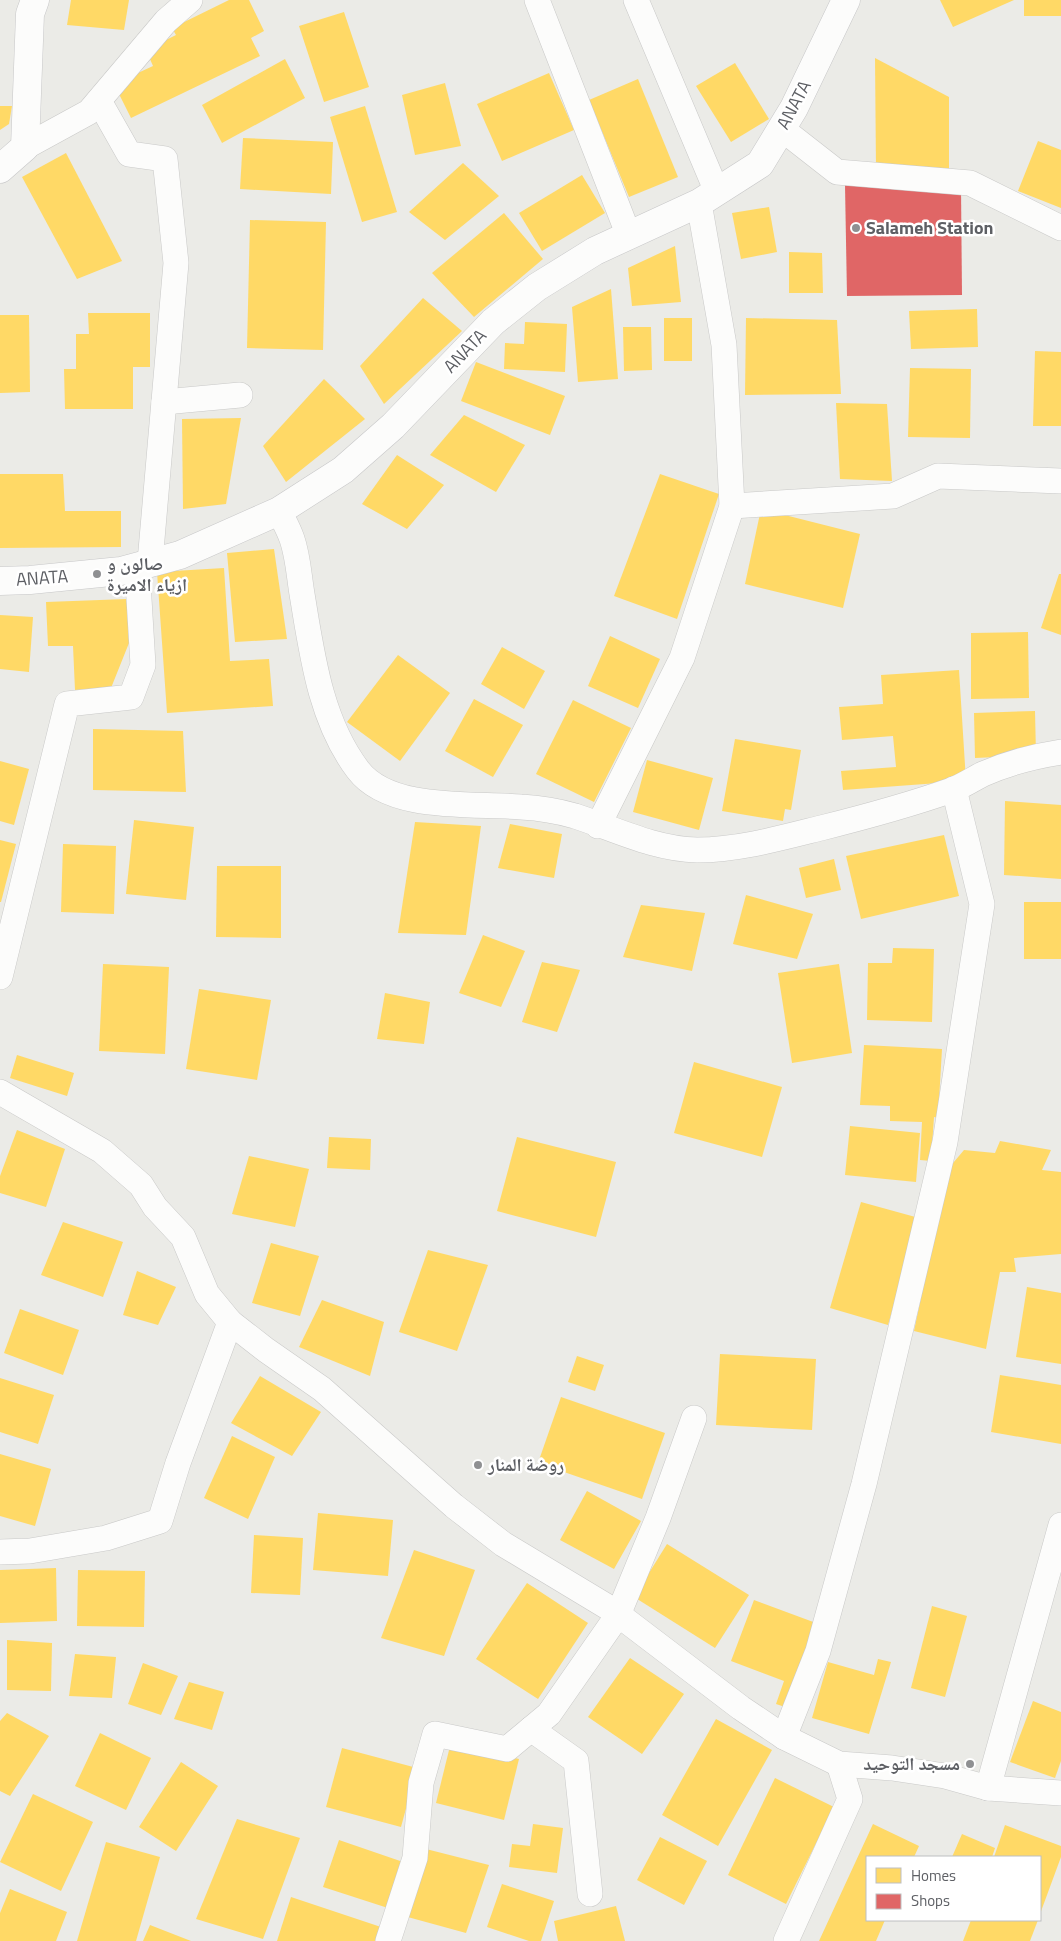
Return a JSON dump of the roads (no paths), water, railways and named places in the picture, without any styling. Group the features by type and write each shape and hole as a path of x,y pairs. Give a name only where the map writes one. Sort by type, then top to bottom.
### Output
{"street":[{"path":"25,147 30,14 35,0"},
{"path":"0,170 25,147 89,112 166,21 190,0"},
{"path":"538,0 629,236"},
{"path":"598,826 682,658 732,506 724,344 708,198 636,0"},
{"name":"ANATA","path":"0,581 121,571 180,555 280,511 343,470 393,426 493,322 537,287 595,251 708,198 760,164 794,108 846,0"},
{"path":"0,977 66,704 131,698 143,665 144,564 164,402 176,263 166,160 129,154 99,101"},
{"path":"782,129 837,172 970,183 1061,228"},
{"path":"164,402 240,395"},
{"path":"732,506 893,496 938,476 1061,481"},
{"path":"280,511 293,541 313,659 332,726 360,772 382,790 411,799 454,806 538,808 574,816 598,826 668,847 696,850 725,848 836,824 954,789 985,773 1036,755 1061,752"},
{"path":"784,1737 818,1651 864,1484 946,1142 982,904 954,789"},
{"path":"0,1092 102,1152 141,1185 154,1207 183,1237 207,1294 230,1322 322,1389 454,1506 496,1538 618,1615 741,1708 784,1737 839,1764 892,1768 945,1776 988,1788 1061,1793"},
{"path":"0,1552 30,1550 106,1538 160,1521 178,1463 230,1322"},
{"path":"388,1941 415,1858 421,1783 435,1734 507,1749 548,1714 618,1615 658,1518 694,1418"},
{"path":"988,1788 1061,1525"},
{"path":"531,1729 576,1761 590,1894"},
{"path":"786,1941 850,1799 839,1764"}],"place":[{"name":"Salameh Station","path":"856,228"},
{"name":"صالون و ازياء الاميرة","path":"97,574"},
{"name":"روضة المنار","path":"478,1465"},
{"name":"مسجد التوحيد","path":"970,1764"}]}
